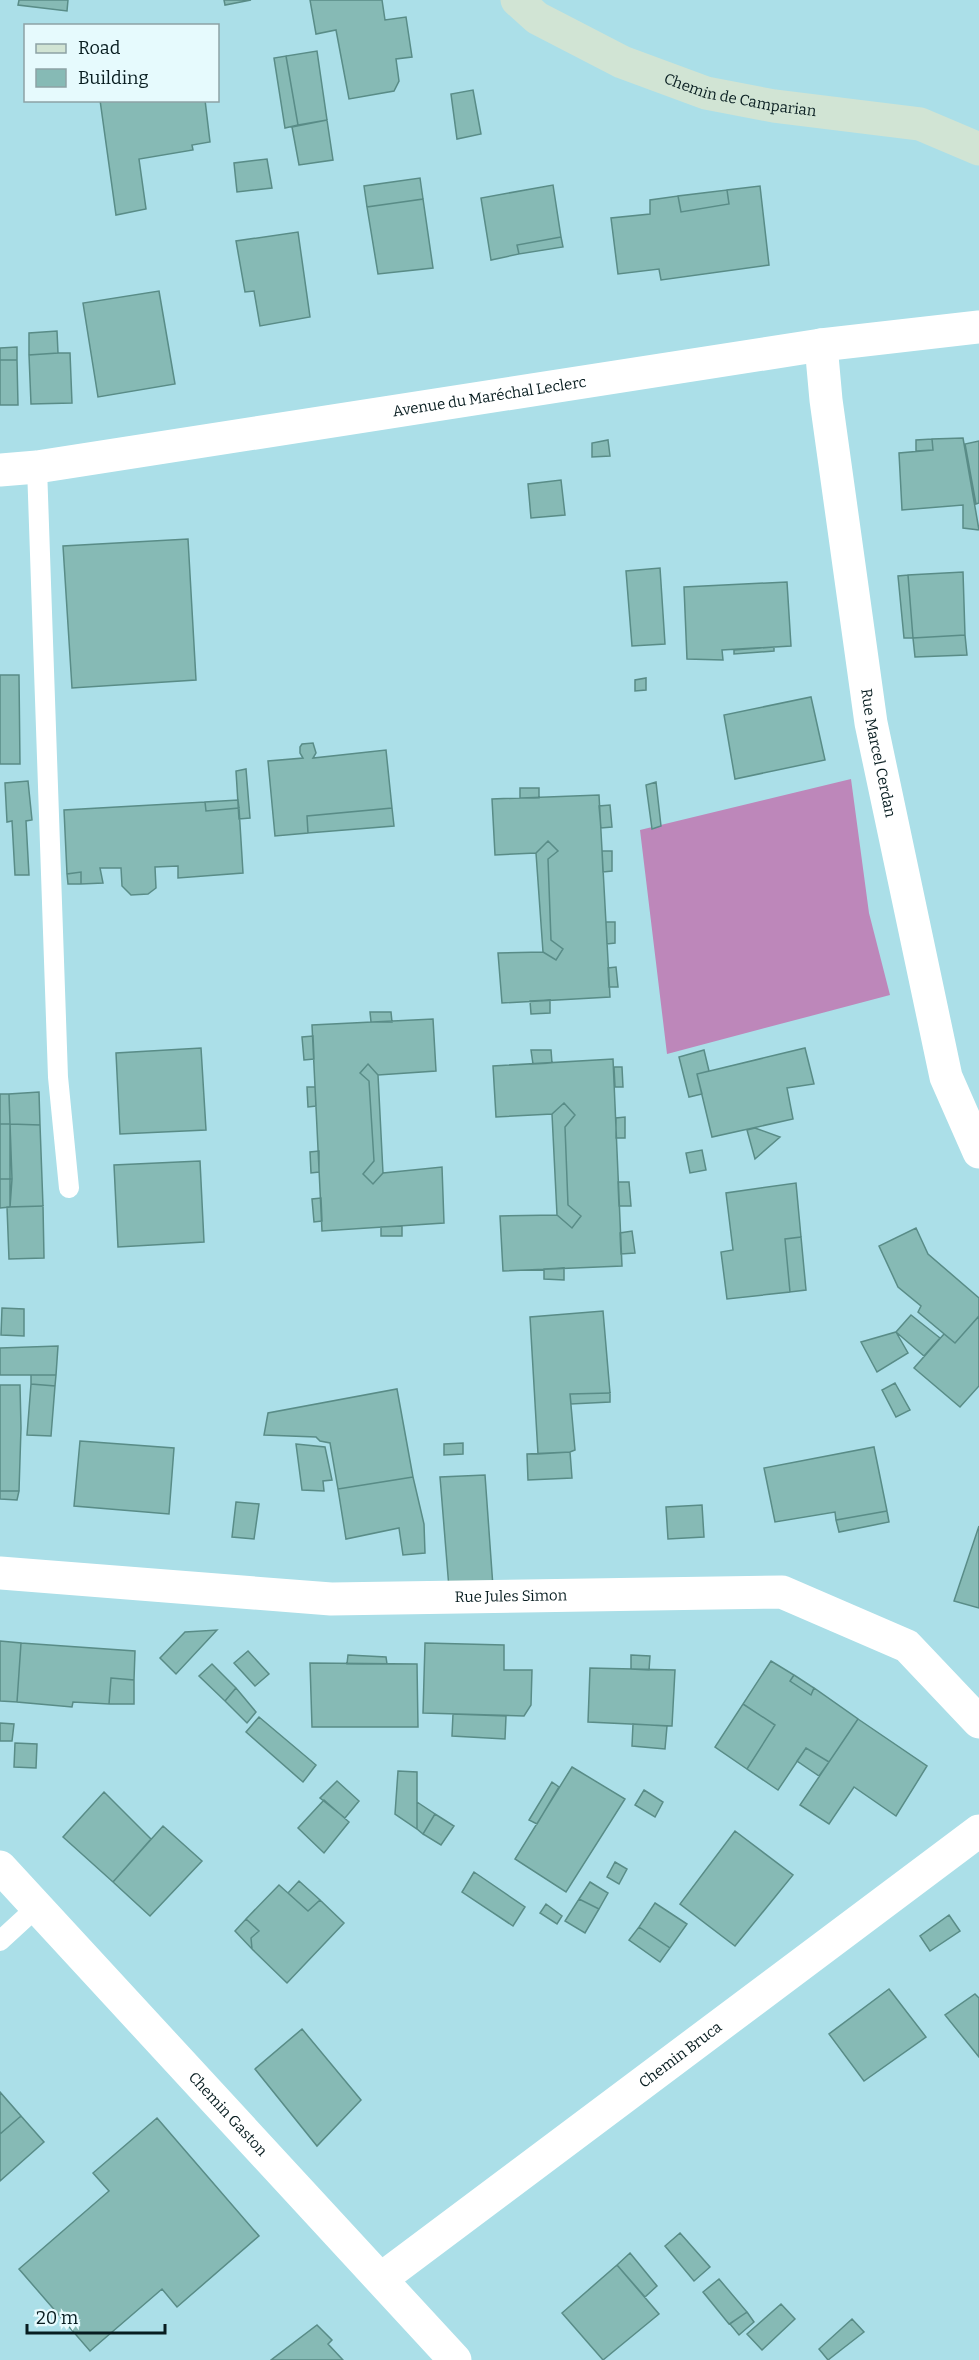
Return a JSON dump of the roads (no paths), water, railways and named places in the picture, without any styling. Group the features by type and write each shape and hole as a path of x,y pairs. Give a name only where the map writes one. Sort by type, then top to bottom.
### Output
{"main road":[{"name":"Chemin de Camparian","path":"517,0 537,18 622,62 706,93 774,106 920,124 979,149"}],"street":[{"name":"Avenue du Maréchal Leclerc","path":"0,470 37,467 821,345 979,327"},
{"name":"Rue Marcel Cerdan","path":"821,345 826,400 871,723 946,1077 979,1152"},
{"name":"Rue Jules Simon","path":"0,1573 331,1599 782,1592 907,1646 979,1722"},
{"name":"Chemin Bruca","path":"381,2279 979,1831"},
{"name":"Chemin Gaston","path":"0,1867 455,2360"}],"lane":[{"path":"37,467 58,1077 69,1188"},
{"path":"0,1941 37,1907"}]}
